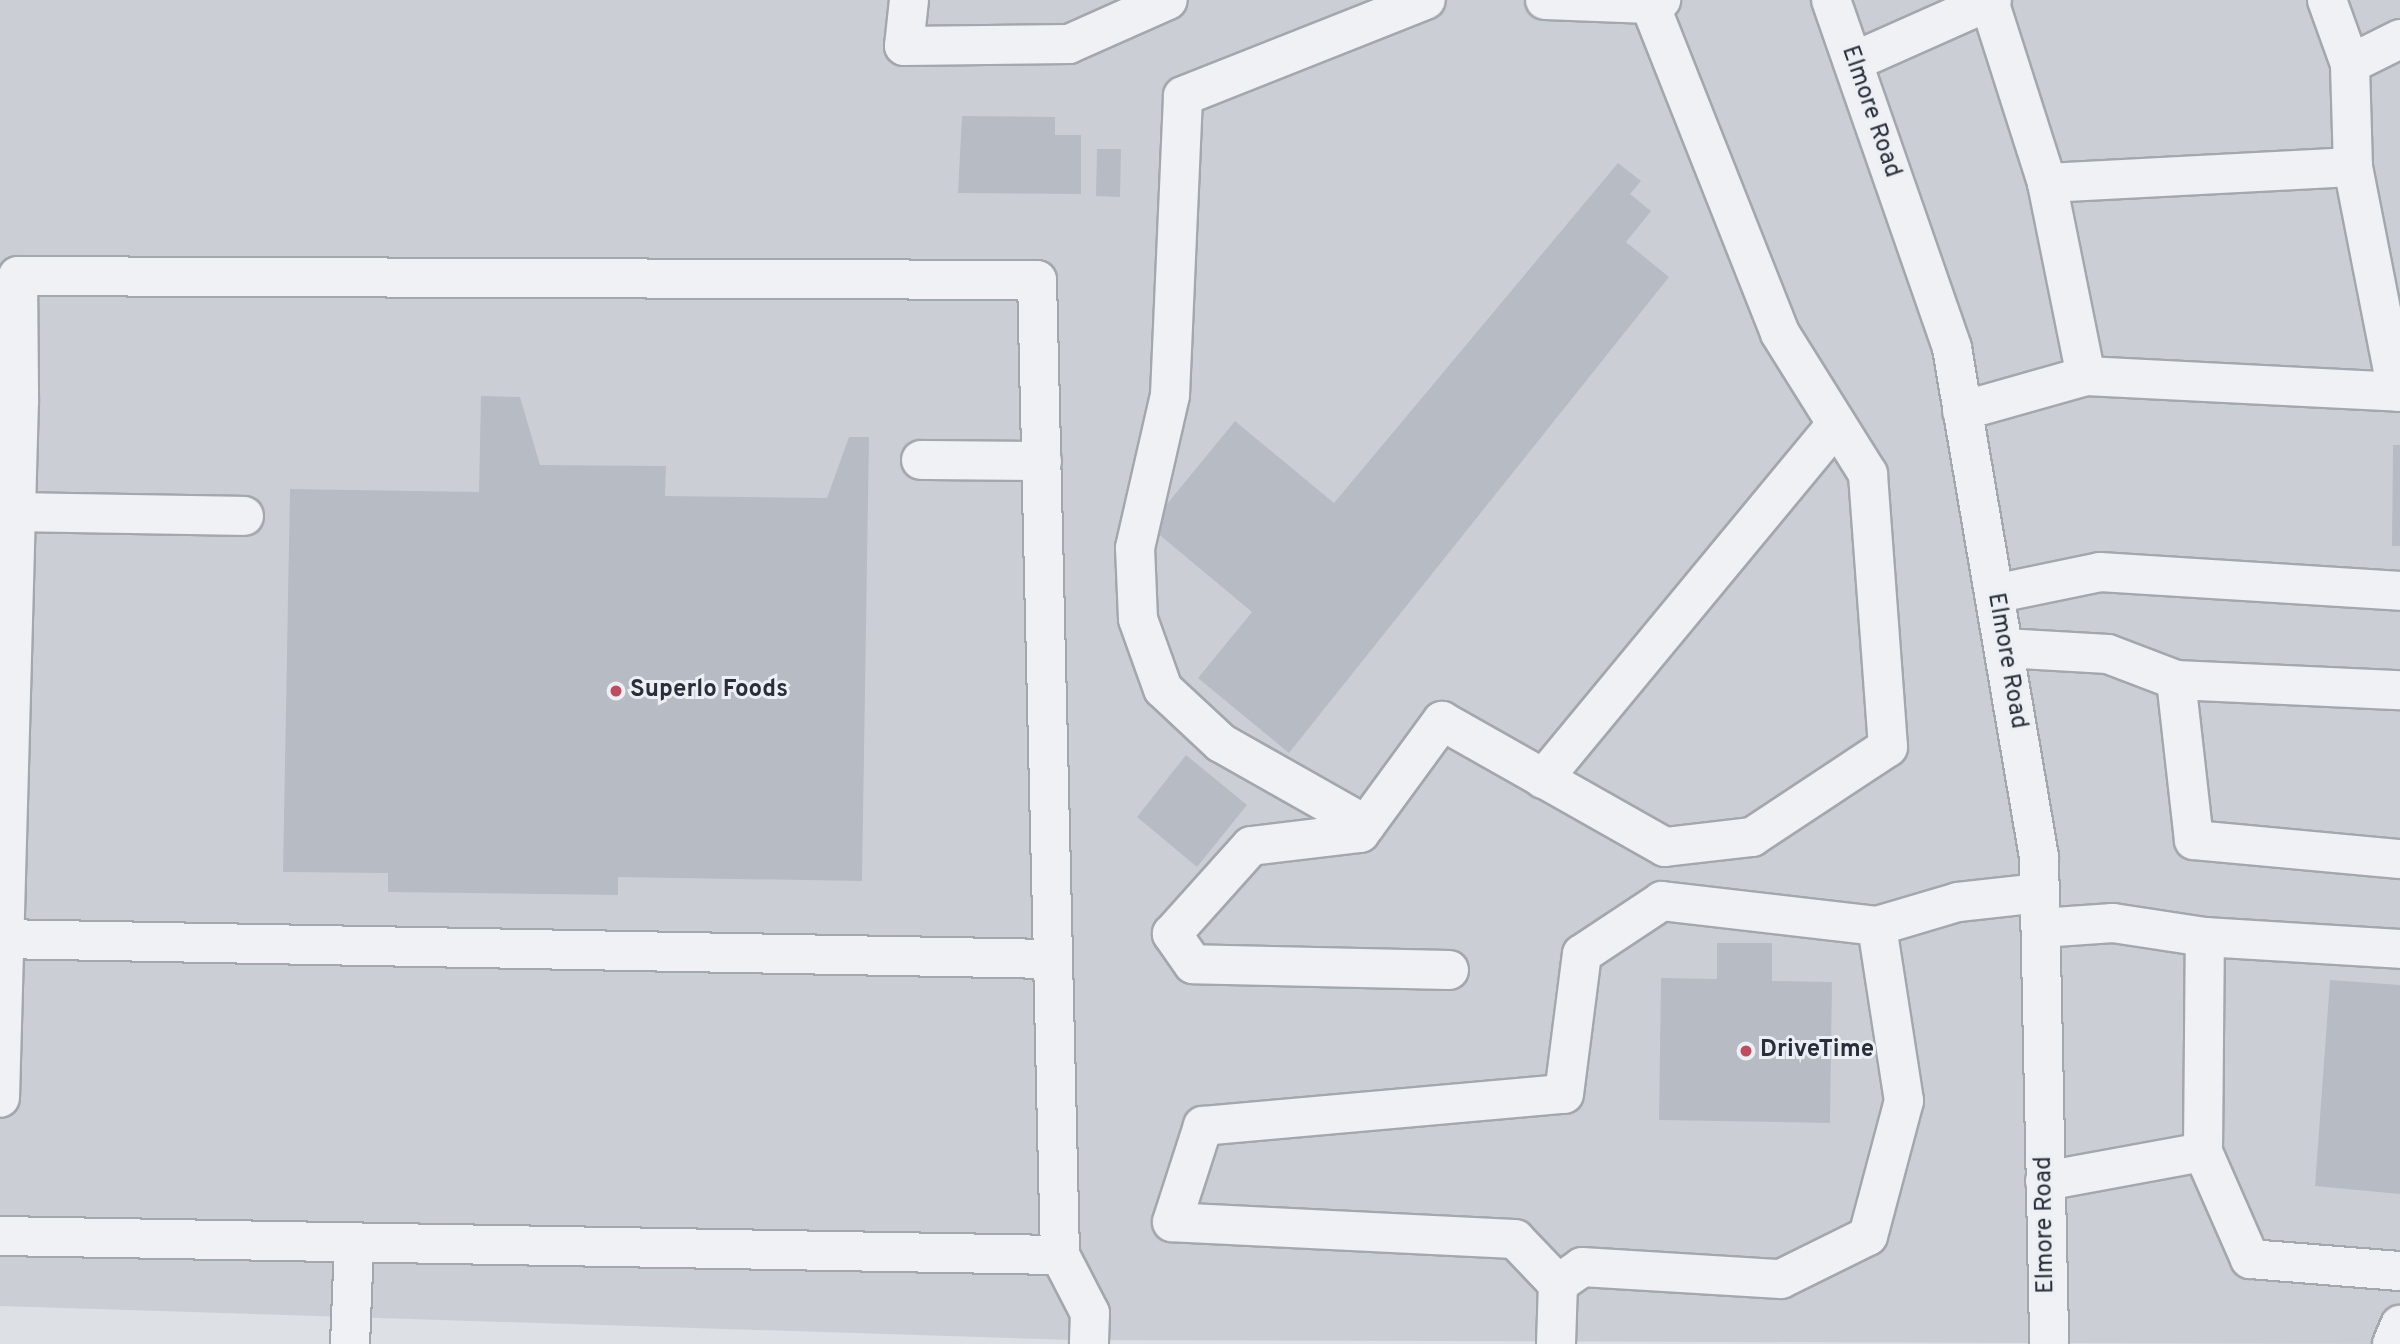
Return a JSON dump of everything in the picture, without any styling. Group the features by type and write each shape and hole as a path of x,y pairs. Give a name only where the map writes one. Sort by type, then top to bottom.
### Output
{"street":[{"path":"909,0 904,46 1069,44 1168,0"},
{"path":"1366,825 1221,743 1163,689 1138,618 1135,548 1170,395 1183,96 1426,0"},
{"path":"1448,970 1193,964 1172,934 1251,846 1360,833 1441,721 1665,847 1752,837 1888,747 1868,474 1835,426 1780,333 1655,2 1545,0"},
{"name":"Elmore Road","path":"1831,0 1952,348 2004,648 2040,910 2049,1344"},
{"path":"1962,411 2086,376 2399,392 2353,167 2350,64 2327,0"},
{"path":"1853,62 1991,1 2047,183 2086,376"},
{"path":"2350,64 2400,39"},
{"path":"2047,183 2353,167"},
{"path":"0,1098 2,939 16,512 10,400 18,276 1037,280 1060,1255 1090,1313 1089,1344"},
{"path":"1543,779 1835,426"},
{"path":"920,460 1042,461"},
{"path":"16,512 244,516"},
{"path":"1994,594 2099,572 2400,591"},
{"path":"2004,648 2108,653 2176,680 2400,690"},
{"path":"2176,680 2194,839 2400,859"},
{"path":"1556,1344 1558,1284 1515,1238 1172,1223 1203,1126 1564,1094 1582,954 1662,901 1877,926 1958,902 2040,910 2205,937 2400,949"},
{"path":"1558,1284 1582,1267 1781,1279 1868,1236 1904,1101 1877,926"},
{"path":"2205,937 2203,1152 2250,1259 2400,1271"},
{"path":"2,939 1054,959"},
{"path":"2045,1181 2203,1152"},
{"path":"0,1236 1060,1255"},
{"path":"351,1344 354,1242"},
{"path":"2392,1344 2400,1325"}],"shaded area":[{"path":"0,0 2400,0 2400,1344 1075,1340 0,1306"}],"building":[{"path":"962,116 1055,117 1055,135 1081,135 1081,194 958,193"},
{"path":"1097,149 1121,149 1120,197 1096,196"},
{"path":"1618,163 1641,181 1630,194 1651,211 1626,242 1669,277 1289,753 1198,678 1252,612 1149,526 1235,421 1334,503"},
{"path":"481,396 520,397 540,465 666,466 665,496 827,498 849,437 869,437 862,881 618,877 618,895 388,892 388,873 283,872 290,489 479,492"},
{"path":"2393,445 2400,445 2400,546 2392,546"},
{"path":"1186,755 1247,805 1197,867 1137,817"},
{"name":"DriveTime","path":"1717,943 1772,943 1772,981 1832,982 1830,1123 1659,1120 1661,978 1717,979"},
{"path":"2330,980 2400,985 2400,1194 2315,1186"}],"place":[{"name":"Superlo Foods","path":"616,691"},
{"name":"DriveTime","path":"1746,1051"}]}
